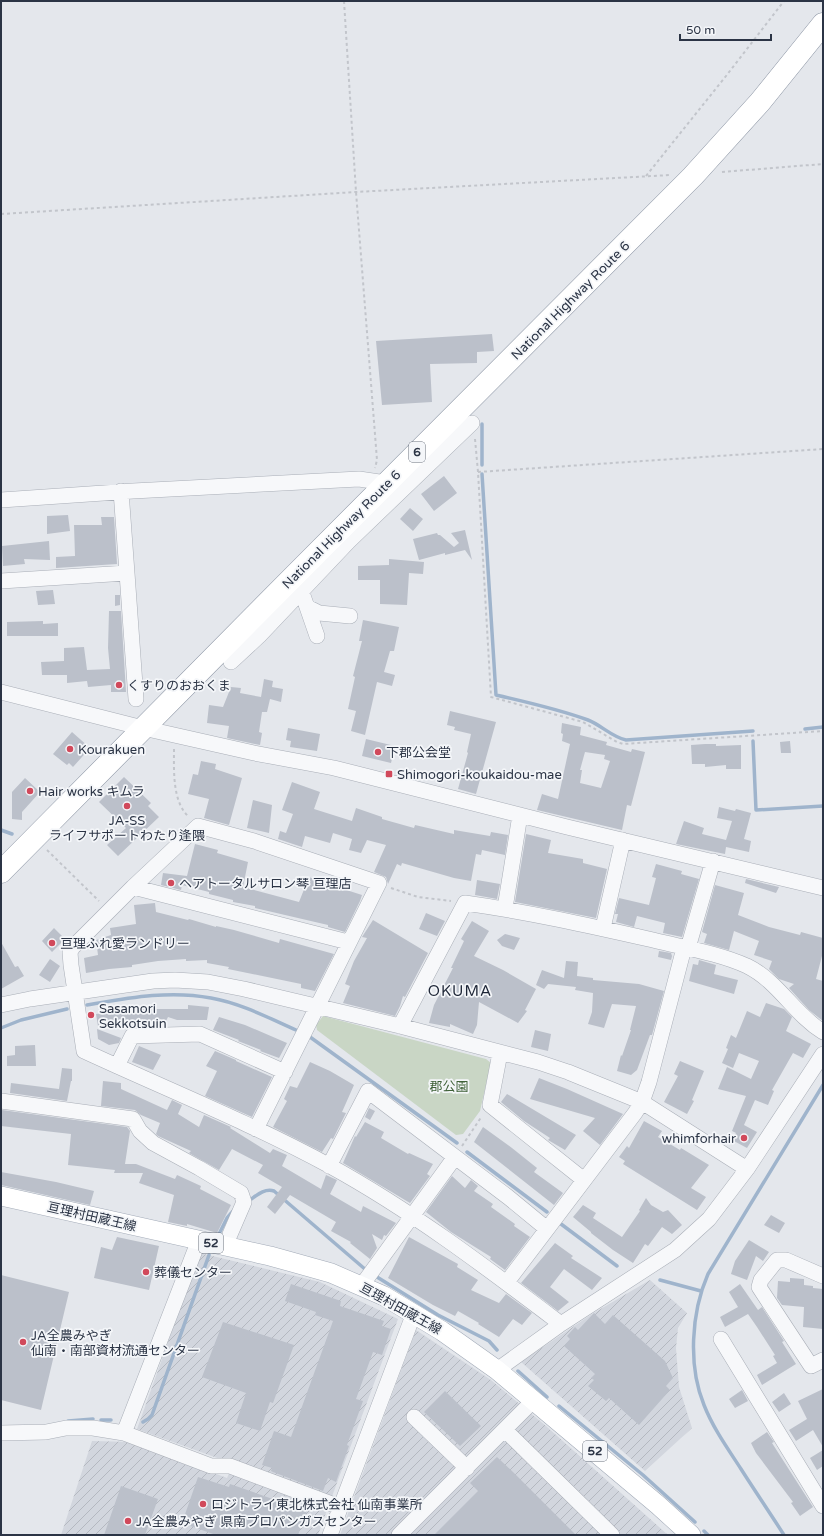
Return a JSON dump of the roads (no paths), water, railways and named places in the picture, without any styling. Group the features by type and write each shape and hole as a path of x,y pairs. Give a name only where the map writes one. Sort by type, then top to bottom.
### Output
{"highway":[{"name":"National Highway Route 6","path":"1,872 143,728 299,583 380,482 693,176 760,102 823,24"}],"main road":[{"name":"亘理村田蔵王線","path":"1,1196 225,1246 318,1269 362,1285 414,1313 462,1344 497,1370 658,1505 691,1535"}],"street":[{"path":"231,662 299,583 348,542 472,423"},
{"path":"1,500 359,479 380,482"},
{"path":"121,492 136,699"},
{"path":"1,581 127,573"},
{"path":"299,583 317,636"},
{"path":"307,607 319,613 350,616"},
{"path":"1,692 143,728 254,753 334,768 520,815 823,888"},
{"path":"505,908 520,815"},
{"path":"256,1128 318,1007 348,942 378,883 254,841 198,826 133,887 70,952 84,1051 256,1128 372,1190 507,1282 561,1324"},
{"path":"603,928 623,840"},
{"path":"507,1282 642,1102 649,1082 686,948 713,861"},
{"path":"133,887 348,942"},
{"path":"400,1026 465,903 505,908 603,928 714,954 747,966 761,975 798,1012 823,1032"},
{"path":"1,1005 30,998 137,983 175,980 208,982 230,986 400,1026 500,1052 568,1072 642,1102 747,1169"},
{"path":"117,1066 132,1036 200,1034 284,1072"},
{"path":"500,1052 490,1105 584,1180"},
{"path":"497,1370 561,1324 675,1250 709,1219 747,1169 823,1054"},
{"path":"329,1166 368,1091 547,1229"},
{"path":"1,1101 133,1119 140,1130 153,1143 241,1193 244,1202 225,1246"},
{"path":"362,1285 413,1217 455,1157"},
{"path":"124,1433 199,1240"},
{"path":"823,1276 786,1260 777,1260 761,1280 759,1287 811,1366 823,1360"},
{"path":"330,1535 414,1313"},
{"path":"721,1339 823,1506"},
{"path":"399,1535 534,1400"},
{"path":"414,1417 466,1468"},
{"path":"1,1433 46,1432 66,1428 93,1428 124,1433 211,1466 230,1466 340,1508"},
{"path":"505,1430 612,1535"}],"waterway":[{"path":"482,424 482,465"},
{"path":"482,474 496,695 577,716 593,722 616,736 626,740 753,731"},
{"path":"805,729 823,727"},
{"path":"753,741 756,810 823,806"},
{"path":"1,830 12,834"},
{"path":"87,1005 149,996 195,996 233,1003 296,1030"},
{"path":"1,1028 21,1020 67,1009"},
{"path":"310,1037 457,1143"},
{"path":"784,1535 721,1438 704,1405 695,1374 695,1322 702,1289 708,1274 823,1085"},
{"path":"467,1152 547,1212"},
{"path":"250,1200 264,1191 274,1191 366,1270"},
{"path":"218,1236 227,1218 234,1210"},
{"path":"561,1224 617,1266"},
{"path":"143,1422 152,1415 209,1255"},
{"path":"377,1277 438,1315 489,1341 497,1350"},
{"path":"660,1280 701,1291"},
{"path":"518,1371 547,1397"},
{"path":"559,1406 643,1475 695,1522"},
{"path":"68,1421 93,1419"},
{"path":"101,1420 111,1420"},
{"path":"704,1531 708,1535"}],"place":[{"name":"くすりのおおくま","path":"119,685"},
{"name":"Kourakuen","path":"70,749"},
{"name":"下郡公会堂","path":"378,752"},
{"name":"Shimogori-koukaidou-mae","path":"389,774"},
{"name":"Hair works キムラ","path":"30,791"},
{"name":"JA-SS ライフサポートわたり逢隈","path":"127,806"},
{"name":"ヘアトータルサロン琴 亘理店","path":"171,883"},
{"name":"亘理ふれ愛ランドリー","path":"52,943"},
{"name":"Sasamori Sekkotsuin","path":"91,1015"},
{"name":"whimforhair","path":"744,1138"},
{"name":"葬儀センター","path":"146,1272"},
{"name":"JA全農みやぎ 仙南・南部資材流通センター","path":"23,1342"},
{"name":"ロジトライ東北株式会社 仙南事業所","path":"203,1504"},
{"name":"JA全農みやぎ 県南プロパンガスセンター","path":"128,1521"}],"district":[{"name":"OKUMA","path":"460,991"}],"park label":[{"name":"郡公園","path":"449,1086"}]}
